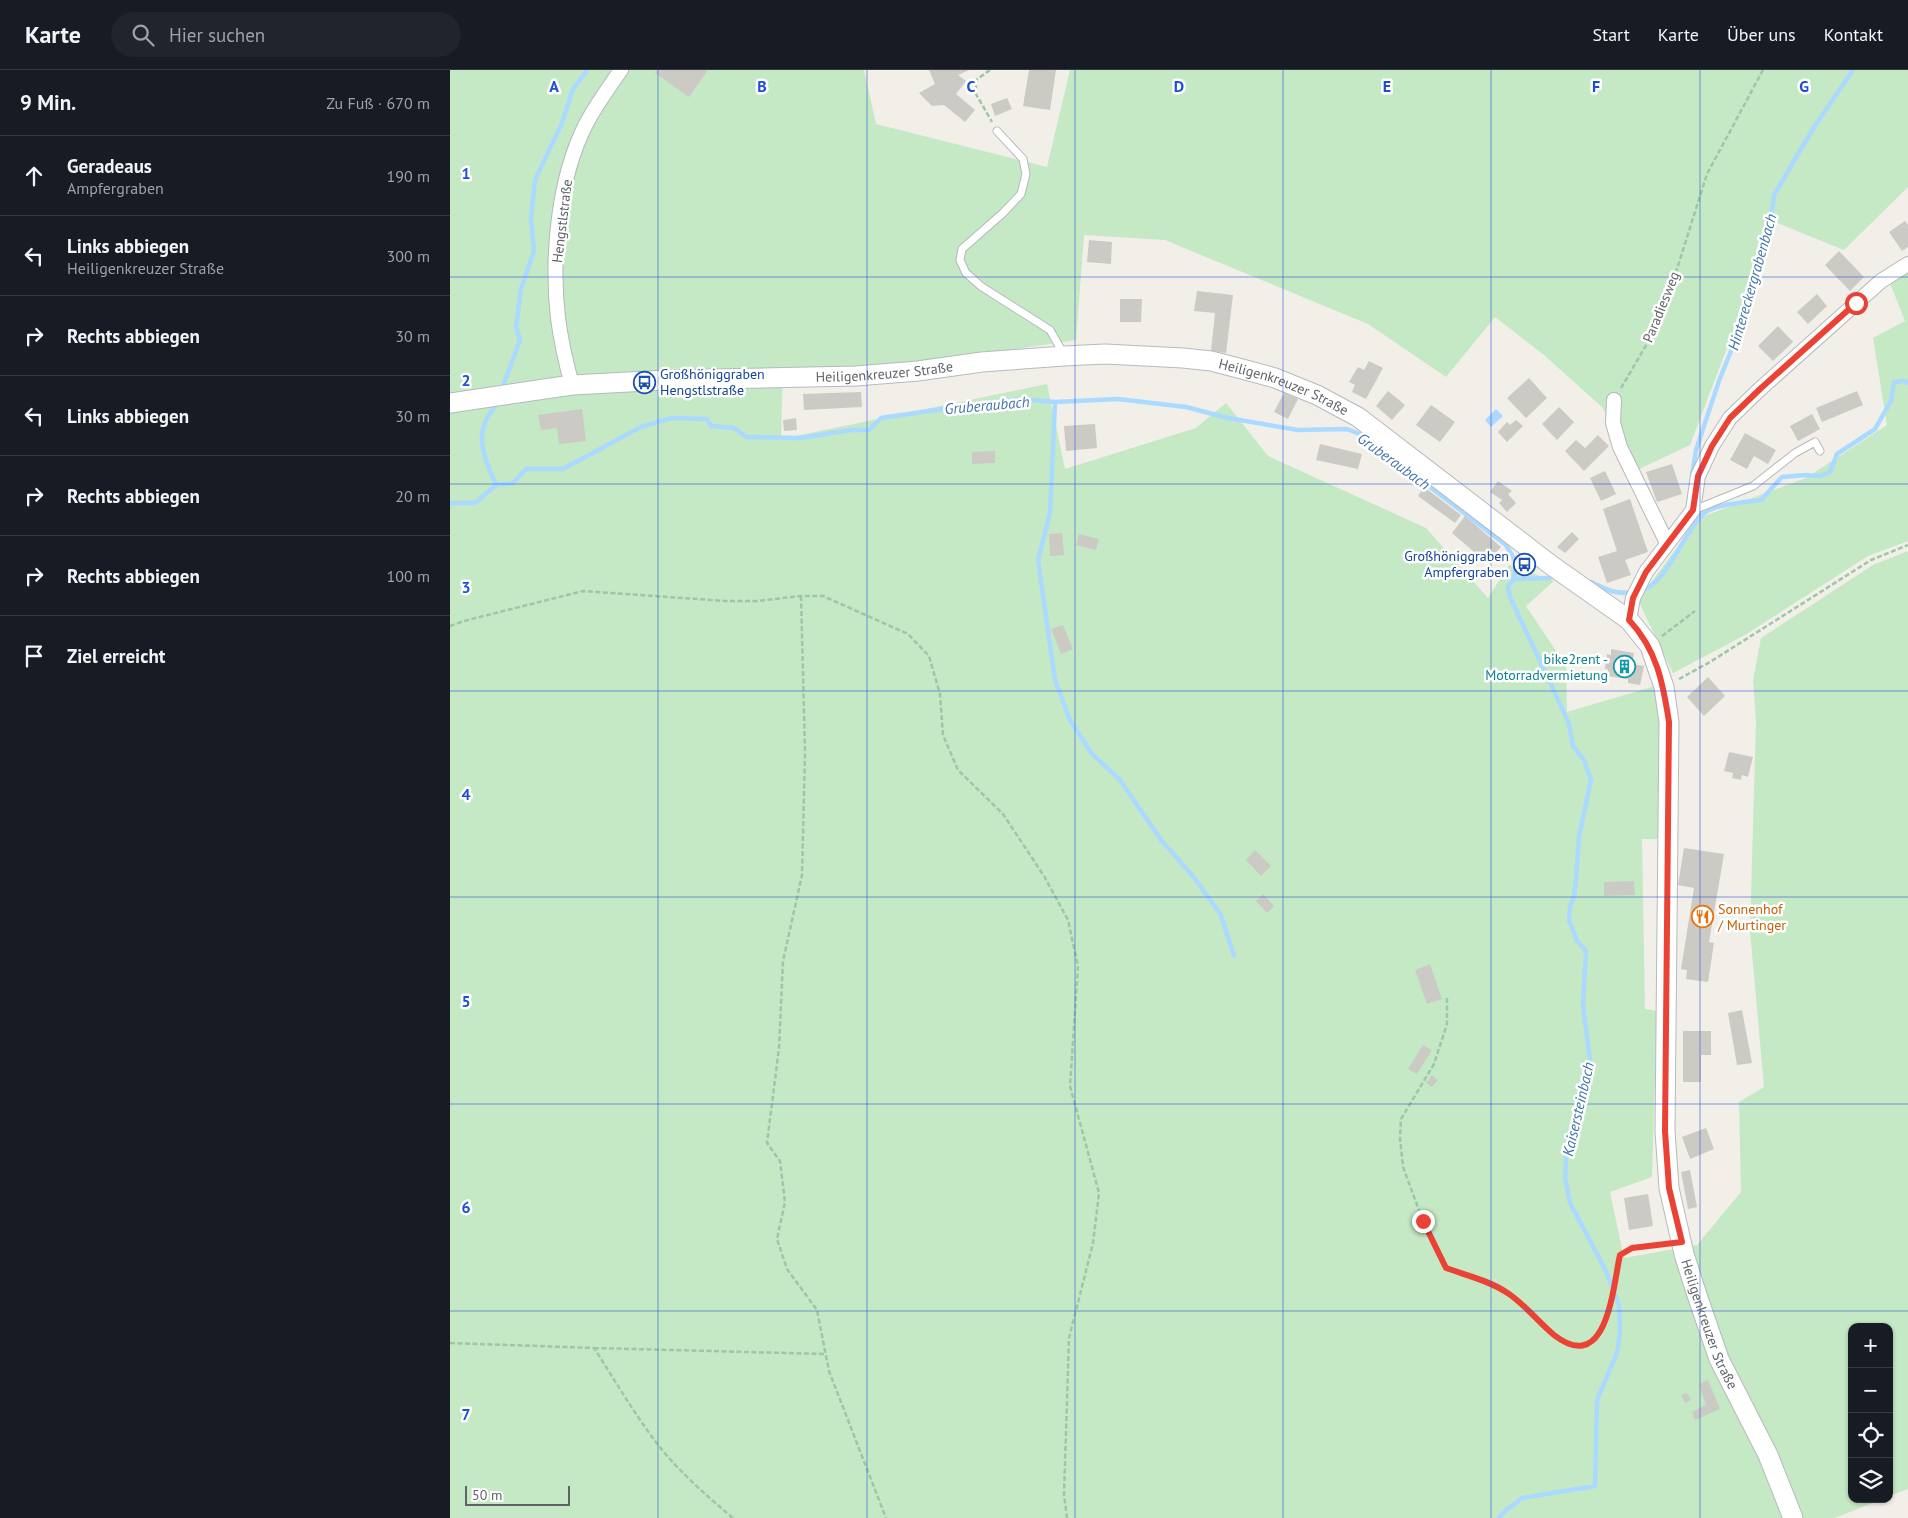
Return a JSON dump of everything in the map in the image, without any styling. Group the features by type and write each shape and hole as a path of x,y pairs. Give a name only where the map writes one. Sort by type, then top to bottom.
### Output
{"street":[{"name":"Hengstlstraße","path":"572,385 558,317 556,268 562,196 570,164 586,125 621,70"},
{"path":"1629,620 1633,598 1646,572 1693,510 1698,476 1712,446 1730,418 1875,287 1908,264"},
{"name":"Heiligenkreuzer Straße","path":"450,403 572,385 666,380 856,376 918,372 982,362 1064,356 1105,354 1211,362 1275,378 1316,395 1358,417 1551,565 1629,620 1650,646 1664,687 1669,722 1665,1131 1669,1188 1697,1295 1719,1359 1768,1455 1794,1518"},
{"path":"1614,400 1613,423 1620,446 1667,543"}],"lane":[{"path":"997,131 1023,159 1026,174 1021,194 1003,214 962,249 960,260 966,273 982,287 1050,330 1064,356"},
{"path":"1693,510 1752,486 1795,453 1815,442 1820,451"}],"path":[{"path":"990,70 976,80 976,94 997,131"},
{"name":"Paradiesweg","path":"1614,400 1648,342 1671,288 1707,174 1763,70"},
{"path":"1664,687 1710,662 1871,560 1908,546"},
{"path":"450,626 583,591 725,601 757,601 801,596 823,596 908,634 929,656 940,694 944,736 958,770 1003,814 1044,876 1068,920 1078,966 1070,1086 1099,1193 1093,1243 1069,1338 1064,1495 1067,1518"},
{"path":"801,596 805,752 802,874 783,961 779,1048 766,1143 780,1161 785,1202 776,1238 788,1269 817,1310 829,1371 886,1518"},
{"path":"1650,646 1695,611"},
{"path":"1447,998 1447,1024 1434,1064 1401,1119 1400,1138 1403,1167 1423,1221 1446,1268 1506,1292 1554,1335 1569,1345 1585,1344 1594,1340 1606,1322 1613,1299 1620,1255 1632,1248 1682,1242"},
{"path":"450,1343 826,1354"},
{"path":"594,1348 630,1405 668,1456 703,1493 733,1518"}],"green space":[{"path":"450,70 864,70 876,124 1047,167 1070,70 1908,70 1908,187 1844,250 1775,222 1690,445 1637,470 1602,407 1544,355 1495,317 1446,377 1368,324 1165,240 1084,235 1076,340 923,363 783,370 781,439 1047,384 1065,469 1196,428 1226,403 1268,456 1426,528 1488,598 1509,565 1554,581 1526,606 1566,666 1567,712 1655,686 1660,721 1663,839 1642,839 1645,1009 1657,1011 1652,1177 1610,1192 1624,1258 1697,1245 1741,1192 1739,1102 1764,1087 1750,931 1756,721 1753,680 1761,638 1873,565 1908,551 1908,1489 1893,1495 1893,1323 1848,1323 1848,1503 1872,1503 1835,1518 450,1518"},
{"path":"1908,271 1908,541 1868,556 1745,635 1673,673 1638,600 1699,518 1806,478 1887,425 1873,338 1905,321 1890,283"}],"water":[{"path":"1496,409 1503,416 1491,427 1485,420"}],"building":[{"path":"657,70 708,70 689,97 655,73"},
{"path":"929,70 969,70 958,75 966,81 956,94 975,110 965,122 944,105 932,106 919,93 935,84"},
{"path":"1029,70 1056,70 1050,110 1023,106"},
{"path":"1007,98 1012,109 995,116 991,104"},
{"path":"1905,221 1908,225 1908,247 1902,251 1889,232"},
{"path":"1089,240 1112,242 1111,264 1087,262"},
{"path":"1839,251 1864,277 1850,291 1825,265"},
{"path":"1197,291 1233,295 1226,353 1211,351 1215,313 1194,311"},
{"path":"1817,294 1827,306 1808,324 1797,312"},
{"path":"1120,299 1142,299 1141,322 1120,322"},
{"path":"1778,326 1793,342 1773,361 1758,346"},
{"path":"1369,361 1383,368 1366,399 1352,392 1355,385 1349,382 1358,367 1364,370"},
{"path":"1529,378 1547,398 1526,418 1507,398"},
{"path":"1388,391 1405,405 1392,420 1376,406"},
{"path":"1857,391 1863,405 1822,422 1816,408"},
{"path":"861,392 862,407 804,410 803,394"},
{"path":"1284,393 1298,399 1288,419 1274,412"},
{"path":"1431,405 1455,422 1440,442 1416,425"},
{"path":"1559,407 1574,422 1557,440 1542,424"},
{"path":"582,409 586,441 559,444 557,428 541,430 538,415"},
{"path":"1812,414 1820,429 1798,441 1790,426"},
{"path":"796,418 797,430 784,431 783,420"},
{"path":"1516,420 1523,426 1507,442 1498,432 1507,422 1510,425"},
{"path":"1095,424 1097,448 1066,451 1064,426"},
{"path":"1745,433 1776,450 1768,464 1754,456 1747,469 1730,460"},
{"path":"1598,435 1609,446 1584,471 1565,451 1576,440 1585,448"},
{"path":"1320,444 1362,454 1358,469 1316,460"},
{"path":"995,451 995,463 972,464 972,452"},
{"path":"1672,464 1682,494 1657,502 1646,472"},
{"path":"1605,471 1616,494 1601,501 1590,478"},
{"path":"1498,481 1512,491 1508,494 1516,503 1507,512 1499,503 1502,500 1490,492"},
{"path":"1424,487 1461,515 1455,523 1418,496"},
{"path":"1630,499 1648,552 1625,560 1631,575 1607,583 1598,557 1617,551 1603,509"},
{"path":"1465,516 1501,547 1487,563 1452,533"},
{"path":"1572,532 1579,539 1565,553 1557,547"},
{"path":"1062,533 1064,555 1050,556 1049,534"},
{"path":"1079,534 1099,539 1096,550 1076,545"},
{"path":"1063,625 1073,649 1061,654 1051,629"},
{"name":"bike2rent - Motorradvermietung","path":"1611,649 1634,653 1632,664 1644,666 1640,685 1628,683 1628,679 1607,676 1608,669 1605,669 1607,654 1611,655"},
{"path":"1708,677 1725,696 1704,716 1687,697"},
{"path":"1729,752 1753,757 1748,777 1742,775 1741,780 1732,778 1733,773 1724,771"},
{"path":"1684,848 1724,854 1709,942 1714,943 1708,982 1686,979 1687,970 1681,969 1694,888 1678,885"},
{"path":"1255,850 1271,866 1261,876 1246,860"},
{"path":"1634,881 1635,895 1604,896 1604,882"},
{"path":"1263,894 1274,906 1267,913 1256,901"},
{"path":"1430,964 1442,999 1427,1004 1415,970"},
{"path":"1742,1010 1752,1063 1737,1065 1728,1013"},
{"path":"1683,1031 1711,1031 1711,1055 1701,1055 1701,1082 1683,1082"},
{"path":"1423,1045 1432,1050 1417,1074 1408,1069"},
{"path":"1432,1075 1438,1080 1432,1087 1426,1083"},
{"path":"1706,1128 1714,1149 1690,1159 1682,1137"},
{"path":"1690,1170 1697,1207 1688,1209 1681,1172"},
{"path":"1648,1194 1653,1226 1629,1230 1624,1198"},
{"path":"1708,1380 1720,1409 1695,1420 1692,1412 1706,1405 1699,1384"},
{"path":"1687,1393 1691,1400 1685,1403 1681,1395"}],"waterway":[{"path":"502,389 520,340 516,327 521,289 534,251 531,218 535,180 562,123 573,89 587,70"},
{"name":"Hintereckergrabenbach","path":"1692,475 1696,450 1719,381 1743,321 1770,228 1774,195 1814,127 1853,70"},
{"name":"Gruberaubach","path":"1640,591 1658,580 1695,523 1707,511 1730,504 1761,500 1782,477 1820,476 1830,472 1837,454 1875,429 1891,401 1894,382 1905,381 1908,383"},
{"name":"Gruberaubach","path":"450,503 475,503 496,485 513,483 526,469 563,469 641,427 671,418 707,419 711,426 734,428 746,437 800,438 851,430 869,430 881,418 963,406 1021,399 1055,402 1118,399 1186,407 1228,418 1298,430 1347,429 1362,435 1506,545 1516,562 1514,579 1550,578"},
{"path":"496,485 484,452 482,435 487,418 497,401"},
{"path":"1055,402 1050,513 1038,560 1055,680 1070,720 1092,754 1120,780 1161,840 1192,875 1221,915 1234,956"},
{"name":"Kaisersteinbach","path":"1499,1518 1522,1498 1595,1486 1597,1400 1617,1353 1620,1333 1619,1305 1606,1271 1570,1203 1565,1177 1567,1142 1577,1117 1590,1060 1583,1005 1586,951 1577,941 1569,920 1570,907 1574,897 1579,836 1591,780 1584,760 1573,746 1569,724 1510,597 1508,586 1514,579"},
{"name":"Gruberaubach","path":"1591,582 1616,592 1632,592"}],"place":[{"name":"Großhöniggraben Hengstlstraße","path":"644,382"},
{"name":"Großhöniggraben Ampfergraben","path":"1525,564"},
{"name":"bike2rent - Motorradvermietung","path":"1624,667"},
{"name":"Sonnenhof / Murtinger","path":"1702,917"}],"route":[{"path":"1423,1221 1446,1268 1506,1292 1554,1335 1569,1345 1585,1344 1594,1340 1606,1322 1613,1299 1620,1255 1632,1248 1682,1242 1669,1188 1665,1131 1669,722 1664,687 1650,646 1629,620 1633,598 1646,572 1693,510 1698,476 1712,446 1730,418 1856,303"}]}
